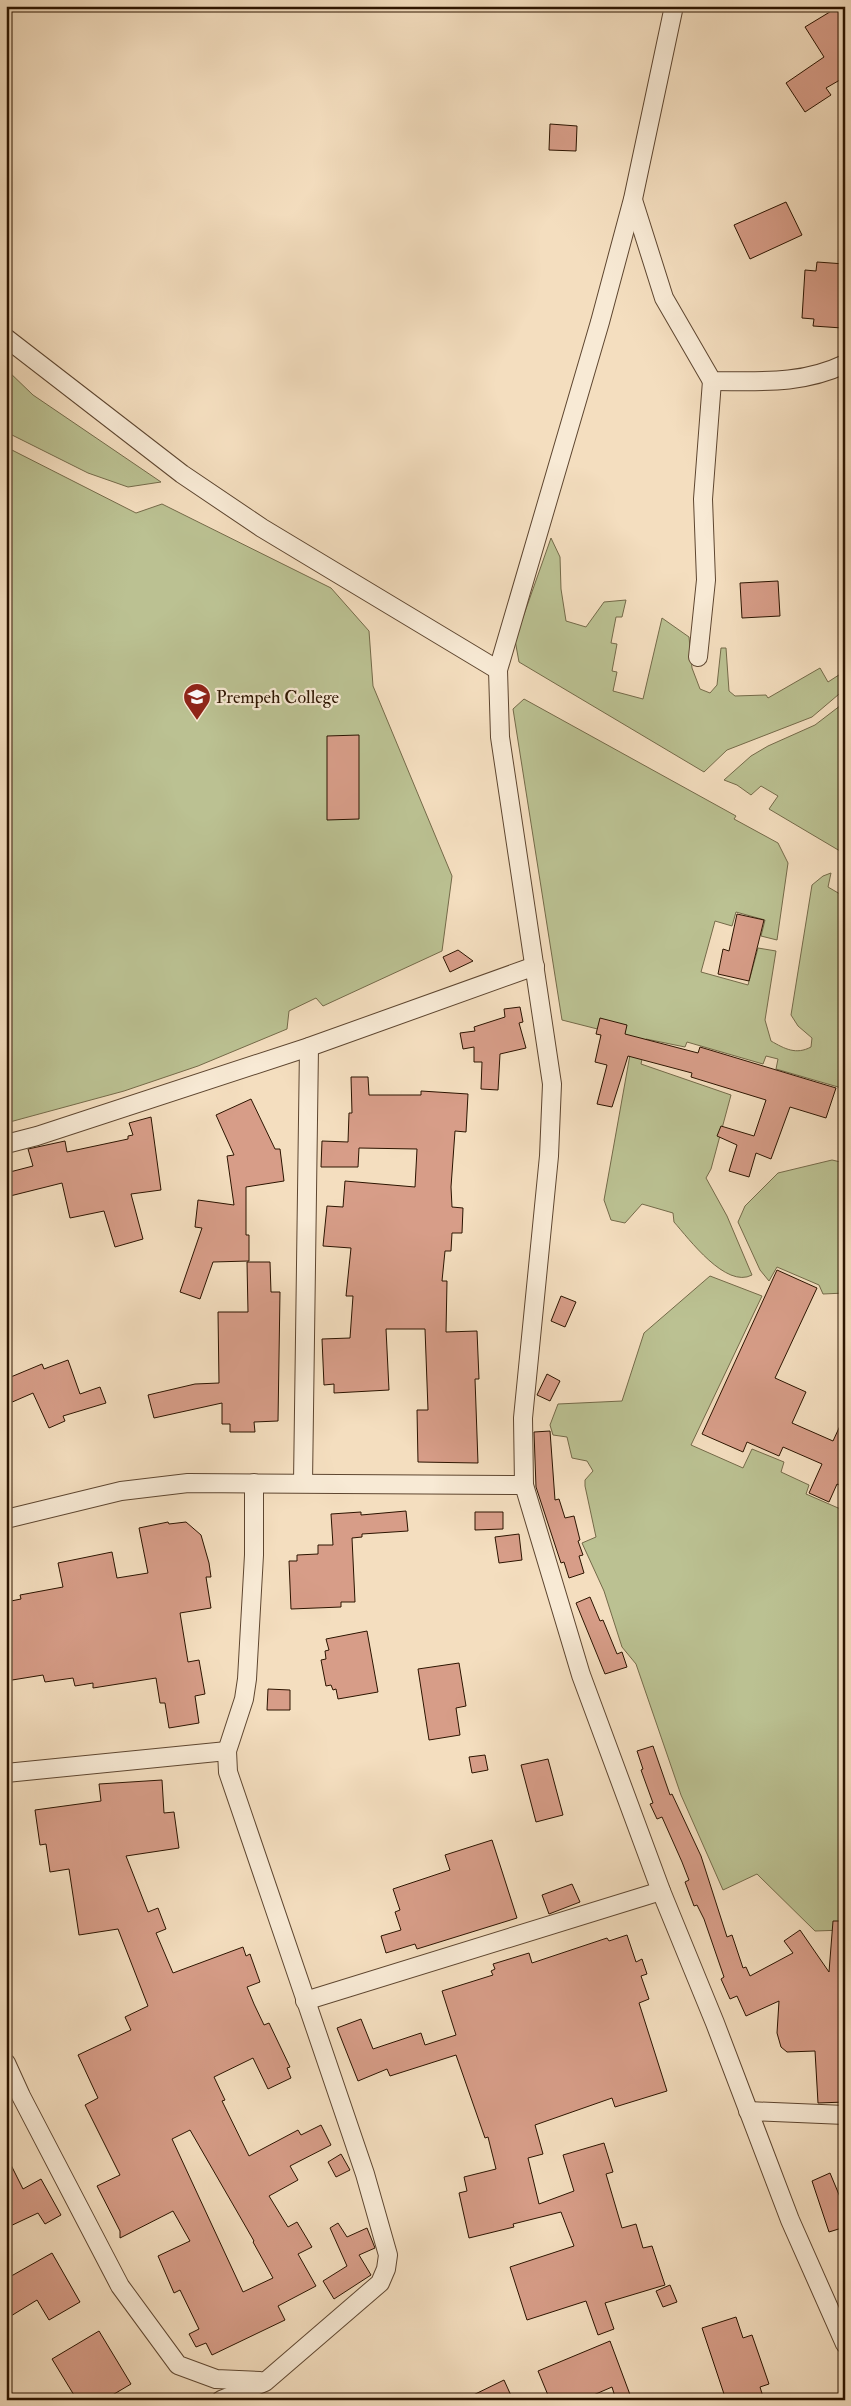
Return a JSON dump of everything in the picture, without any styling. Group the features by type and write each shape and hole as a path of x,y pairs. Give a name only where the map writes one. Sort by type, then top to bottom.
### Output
{"street":[{"path":"674,6 633,199 600,322 498,670 500,737 517,864 535,966 552,1084 549,1156 523,1418 524,1486 582,1675 661,1891 790,2220 845,2344"},
{"path":"633,199 664,298 712,381 703,499 706,580 698,657"},
{"path":"6,338 182,474 262,528 498,670"},
{"path":"712,381 793,380 818,374 845,364"},
{"path":"6,1144 37,1136 309,1047 535,966"},
{"path":"303,1483 309,1047"},
{"path":"6,1519 121,1490 188,1483 524,1486"},
{"path":"221,2400 265,2382 380,2283 386,2269 388,2255 365,2174 228,1772 227,1751 244,1699 247,1679 254,1556 254,1483"},
{"path":"6,1773 227,1751"},
{"path":"306,2001 661,1891"},
{"path":"6,2063 21,2096 120,2286 178,2365 216,2379 265,2382"},
{"path":"748,2111 845,2115"}],"green space":[{"path":"6,369 33,395 161,482 128,487 88,473 6,432"},
{"name":"Prempeh College","path":"6,447 136,513 162,504 331,588 369,631 373,686 452,876 442,951 323,1006 316,998 289,1011 287,1029 198,1066 124,1091 6,1123"},
{"path":"551,538 560,557 561,589 566,621 586,627 604,602 626,600 622,617 616,617 611,643 617,644 612,671 617,672 613,691 643,699 662,618 689,637 692,668 700,689 710,693 717,685 721,648 726,648 729,691 735,696 766,695 768,698 820,668 828,682 845,671 845,689 812,717 727,750 704,772 519,662 515,640"},
{"path":"524,699 736,816 734,819 778,843 788,863 777,940 761,936 765,920 736,912 732,926 715,921 701,972 748,985 758,948 776,951 765,1020 771,1041 786,1049 800,1051 811,1047 812,1038 798,1026 791,1015 812,885 823,876 831,873 828,887 845,897 845,1089 776,1069 778,1059 766,1056 763,1064 687,1042 685,1047 646,1039 641,1064 731,1095 711,1169 706,1178 727,1216 752,1275 742,1277 731,1275 720,1269 698,1250 674,1222 673,1213 642,1204 625,1223 611,1220 604,1200 633,1038 562,1020 513,709"},
{"path":"845,702 845,854 769,809 778,796 761,786 751,795 737,785 724,780 751,756 768,746 815,725"},
{"path":"832,1160 845,1163 845,1293 823,1294 819,1285 777,1267 769,1281 760,1270 738,1222 745,1206 778,1173"},
{"path":"710,1276 762,1296 691,1445 743,1468 752,1449 784,1462 781,1472 809,1485 806,1494 845,1511 845,1930 815,1931 757,1874 723,1890 681,1795 636,1664 622,1647 604,1591 582,1543 596,1537 585,1486 585,1480 593,1471 587,1461 572,1458 567,1437 553,1435 550,1425 558,1404 622,1401 644,1333"}],"building":[{"path":"838,7 845,19 845,77 826,88 831,95 805,112 786,83 824,57 805,27"},
{"path":"550,124 577,126 576,151 549,150"},
{"path":"786,202 802,235 750,259 734,225"},
{"path":"817,262 845,264 845,321 843,321 842,328 813,326 814,319 802,318 805,270 816,271"},
{"path":"778,581 780,616 742,618 740,583"},
{"path":"359,735 359,819 327,820 327,736"},
{"path":"737,914 764,920 749,981 718,974 723,949 729,951"},
{"path":"458,950 473,961 450,972 443,957"},
{"path":"520,1007 523,1022 519,1023 526,1048 500,1054 498,1090 481,1089 482,1062 474,1062 474,1047 463,1049 460,1033 475,1031 474,1027 505,1017 504,1009"},
{"path":"600,1018 627,1025 625,1034 698,1053 700,1047 836,1088 826,1118 790,1107 771,1159 756,1153 749,1177 729,1171 737,1145 717,1136 721,1126 754,1136 766,1100 691,1077 692,1073 628,1056 612,1107 597,1104 607,1065 595,1062 601,1035 596,1034"},
{"path":"351,1077 368,1077 369,1095 421,1095 421,1091 468,1094 466,1132 455,1131 451,1187 452,1207 463,1208 462,1233 452,1233 451,1251 445,1251 442,1281 447,1281 446,1332 477,1331 479,1379 475,1379 478,1463 418,1462 417,1410 428,1410 425,1329 386,1329 389,1390 334,1393 334,1384 324,1385 322,1339 350,1338 353,1296 346,1296 351,1248 323,1246 327,1206 343,1207 345,1181 415,1187 417,1149 359,1148 358,1167 321,1167 322,1141 348,1142 349,1113 352,1113"},
{"path":"251,1099 275,1149 280,1149 284,1181 246,1187 246,1235 249,1235 249,1261 213,1262 200,1299 180,1292 202,1228 195,1227 198,1200 234,1205 227,1156 234,1155 216,1115"},
{"path":"151,1117 161,1190 131,1194 143,1239 115,1247 104,1211 70,1218 62,1183 6,1197 6,1173 33,1166 28,1149 65,1141 67,1152 128,1139 128,1136 133,1135 129,1123"},
{"path":"247,1262 270,1262 271,1292 280,1292 278,1421 254,1422 255,1432 230,1432 230,1424 222,1424 222,1403 154,1418 148,1395 195,1384 219,1383 218,1312 248,1312"},
{"path":"777,1270 817,1288 775,1378 806,1392 792,1423 833,1441 845,1415 845,1488 837,1484 829,1502 809,1493 822,1464 783,1447 779,1456 747,1442 743,1452 702,1434"},
{"path":"561,1296 576,1302 565,1327 551,1321"},
{"path":"68,1360 80,1394 100,1387 106,1403 63,1416 65,1421 49,1428 33,1393 10,1403 6,1394 6,1379 42,1364 44,1369"},
{"path":"547,1374 560,1381 550,1401 537,1395"},
{"path":"550,1431 555,1500 559,1499 565,1518 574,1516 580,1540 578,1541 583,1555 579,1556 584,1573 569,1578 564,1562 561,1563 536,1487 534,1432"},
{"path":"406,1511 408,1531 362,1534 362,1537 352,1538 355,1602 341,1602 341,1607 291,1609 289,1561 297,1561 297,1555 318,1554 318,1545 333,1545 331,1514 361,1512 361,1515"},
{"path":"475,1512 503,1512 503,1529 475,1530"},
{"path":"168,1522 169,1524 186,1522 201,1535 209,1563 211,1577 206,1577 211,1608 180,1613 188,1662 199,1660 205,1694 195,1696 199,1723 169,1728 165,1703 160,1703 156,1678 93,1688 93,1683 75,1686 73,1678 45,1682 43,1675 6,1681 6,1602 21,1599 20,1595 63,1587 58,1563 112,1552 117,1578 148,1573 139,1528"},
{"path":"519,1534 522,1560 499,1563 495,1537"},
{"path":"590,1597 600,1621 603,1620 617,1654 622,1652 627,1667 605,1674 576,1603"},
{"path":"367,1631 378,1692 338,1699 336,1689 333,1690 331,1685 326,1686 321,1660 326,1659 325,1651 329,1650 326,1639"},
{"path":"459,1663 466,1706 456,1708 460,1735 429,1740 418,1669"},
{"path":"268,1689 290,1690 290,1710 267,1710"},
{"path":"653,1746 670,1795 672,1794 701,1856 727,1937 732,1935 743,1968 746,1967 750,1976 793,1953 784,1941 800,1930 829,1972 833,1921 845,1921 845,2102 818,2103 815,2051 787,2052 781,2047 777,2033 779,2001 746,2016 737,1996 730,1999 721,1979 724,1977 704,1919 697,1905 694,1906 685,1882 689,1880 682,1862 662,1817 657,1819 650,1804 653,1803 641,1770 643,1769 637,1751"},
{"path":"485,1755 488,1770 472,1773 469,1757"},
{"path":"548,1759 563,1815 536,1822 521,1765"},
{"path":"162,1780 164,1813 174,1812 179,1848 126,1856 148,1912 158,1908 166,1929 156,1933 173,1973 243,1947 246,1956 250,1954 260,1982 247,1987 264,2025 269,2023 290,2067 287,2068 291,2078 268,2089 253,2058 214,2077 225,2100 222,2101 249,2156 298,2130 301,2135 321,2125 331,2145 290,2166 298,2180 269,2196 288,2227 297,2222 312,2247 298,2254 316,2286 278,2306 285,2320 212,2355 206,2343 196,2347 189,2334 199,2329 180,2290 174,2293 158,2256 190,2241 173,2211 120,2238 120,2231 97,2186 120,2175 85,2105 98,2098 78,2055 131,2030 125,2017 148,2006 118,1929 79,1935 69,1869 50,1872 46,1844 40,1845 35,1810 101,1801 99,1784","holes":["190,2130 254,2241 273,2278 243,2292 172,2139"]},
{"path":"492,1840 517,1918 417,1949 415,1944 386,1953 381,1936 401,1930 395,1912 400,1910 393,1889 450,1870 445,1855"},
{"path":"572,1884 580,1902 549,1914 542,1895"},
{"path":"627,1935 636,1962 642,1959 647,1974 641,1976 649,1999 639,2003 667,2091 615,2107 612,2098 535,2125 543,2154 528,2158 539,2204 574,2191 563,2155 604,2143 613,2172 606,2174 622,2228 636,2224 643,2248 652,2246 665,2285 605,2303 614,2329 598,2335 586,2301 527,2320 510,2267 574,2246 561,2212 513,2224 514,2227 469,2238 459,2193 467,2191 464,2177 496,2169 488,2137 485,2138 456,2055 390,2076 387,2069 358,2081 337,2028 361,2019 373,2049 421,2033 425,2045 456,2035 442,1991 493,1975 491,1971 495,1969 493,1964 529,1953 532,1963 607,1938 609,1941"},
{"path":"341,2154 350,2170 336,2177 328,2162"},
{"path":"6,2155 23,2189 41,2179 61,2215 45,2224 38,2213 6,2228"},
{"path":"830,2173 845,2209 845,2227 829,2232 812,2181"},
{"path":"338,2223 347,2237 367,2228 375,2248 359,2255 371,2275 334,2299 323,2281 347,2266 330,2228"},
{"path":"52,2253 80,2302 49,2320 37,2300 6,2319 6,2279"},
{"path":"670,2285 677,2302 663,2307 656,2291"},
{"path":"736,2317 743,2338 752,2335 769,2384 760,2387 764,2400 726,2400 702,2328"},
{"path":"99,2331 131,2384 104,2400 77,2400 52,2359"},
{"path":"610,2341 632,2400 616,2400 612,2387 582,2400 570,2400 567,2395 550,2400 538,2371"},
{"path":"504,2380 513,2400 463,2400"}],"place":[{"name":"Prempeh College","path":"197,721"}]}
